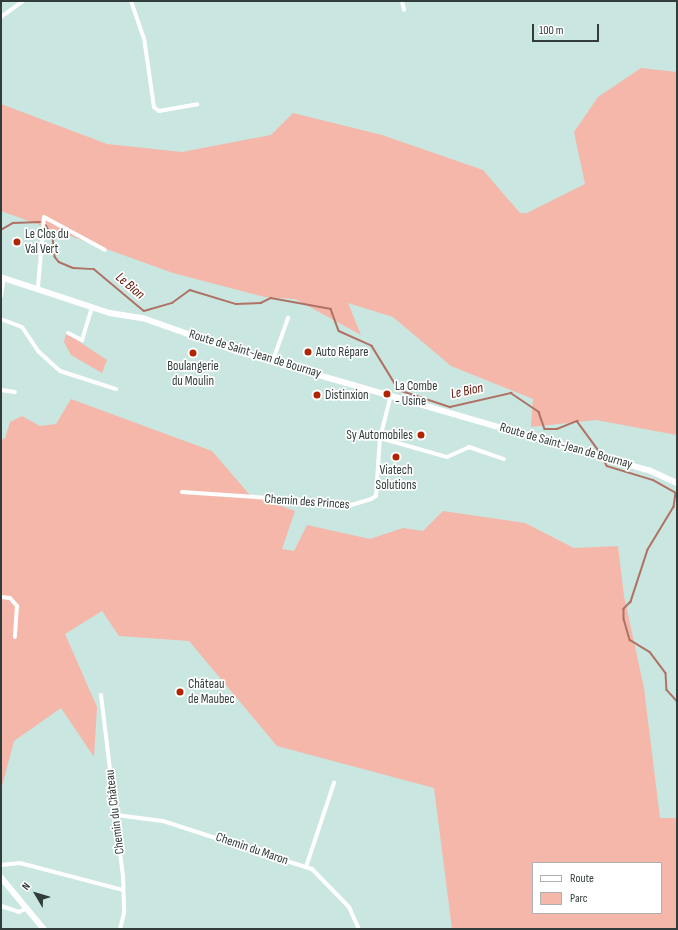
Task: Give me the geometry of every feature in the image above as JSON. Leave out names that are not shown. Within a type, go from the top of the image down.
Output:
[{"type":"main road","name":"Route de Saint-Jean de Bournay","points":[[3,278],[38,287],[92,307],[136,316],[273,360],[649,470],[677,483]]},
{"type":"main road","points":[[1,877],[44,929]]},
{"type":"street","points":[[1,17],[23,1]]},
{"type":"street","points":[[131,1],[144,38],[154,107],[159,111],[198,104]]},
{"type":"street","points":[[402,1],[404,10]]},
{"type":"street","points":[[38,287],[44,218],[105,250]]},
{"type":"street","points":[[1,296],[3,278]]},
{"type":"street","points":[[68,333],[82,340],[92,307]]},
{"type":"street","points":[[273,360],[288,318]]},
{"type":"street","points":[[1,319],[22,327],[39,352],[60,371],[116,389]]},
{"type":"street","points":[[1,390],[15,392]]},
{"type":"street","name":"Chemin des Princes","points":[[182,492],[354,506],[376,496],[380,438],[391,395]]},
{"type":"street","points":[[380,438],[447,457],[469,447],[504,459]]},
{"type":"street","points":[[1,597],[10,598],[17,606],[16,637]]},
{"type":"street","name":"Chemin du Château","points":[[101,695],[116,815],[123,890],[124,913],[120,929]]},
{"type":"street","points":[[306,866],[334,783]]},
{"type":"street","name":"Chemin du Maron","points":[[116,815],[163,821],[306,866],[341,898],[359,929]]},
{"type":"street","points":[[1,865],[20,863],[123,890]]},
{"type":"street","points":[[1,906],[19,912],[27,908]]},
{"type":"green space","points":[[641,68],[677,72],[677,435],[596,420],[531,427],[533,399],[451,366],[393,317],[348,303],[361,335],[295,299],[265,297],[173,273],[1,211],[1,104],[107,144],[182,152],[271,135],[293,113],[382,135],[483,170],[520,213],[527,213],[585,184],[574,132],[598,97]]},
{"type":"green space","points":[[66,333],[107,360],[102,373],[71,355],[64,342]]},
{"type":"green space","points":[[71,399],[212,451],[249,494],[295,511],[282,549],[294,551],[307,525],[370,539],[403,528],[423,531],[443,511],[525,523],[574,548],[618,546],[624,596],[644,688],[660,818],[677,818],[677,929],[452,929],[434,788],[277,746],[189,641],[119,636],[102,611],[65,634],[97,707],[94,757],[61,708],[14,741],[1,790],[1,440],[5,438],[10,422],[22,416],[40,426],[56,424]]},
{"type":"waterway","name":"Le Bion","points":[[1,230],[13,223],[40,222]]},
{"type":"waterway","name":"Le Bion","points":[[46,225],[53,237],[55,257],[59,262],[73,268],[94,269],[144,311],[172,303],[190,290],[236,304],[261,303],[271,298],[331,309],[339,331],[372,346],[399,390],[450,407],[511,393],[539,412],[545,429],[557,429],[577,421],[602,455]]},
{"type":"waterway","name":"Le Bion","points":[[603,458],[607,466],[653,480],[676,493],[674,507],[648,550],[631,602],[624,609],[624,619],[630,640],[650,652],[666,673],[667,690],[677,701]]},
{"type":"place","name":"Le Clos du Val Vert","points":[[17,242]]},
{"type":"place","name":"Auto Répare","points":[[308,352]]},
{"type":"place","name":"Boulangerie du Moulin","points":[[193,353]]},
{"type":"place","name":"La Combe - Usine","points":[[387,394]]},
{"type":"place","name":"Distinxion","points":[[317,395]]},
{"type":"place","name":"Sy Automobiles","points":[[421,435]]},
{"type":"place","name":"Viatech Solutions","points":[[396,457]]},
{"type":"place","name":"Château de Maubec","points":[[180,692]]}]
